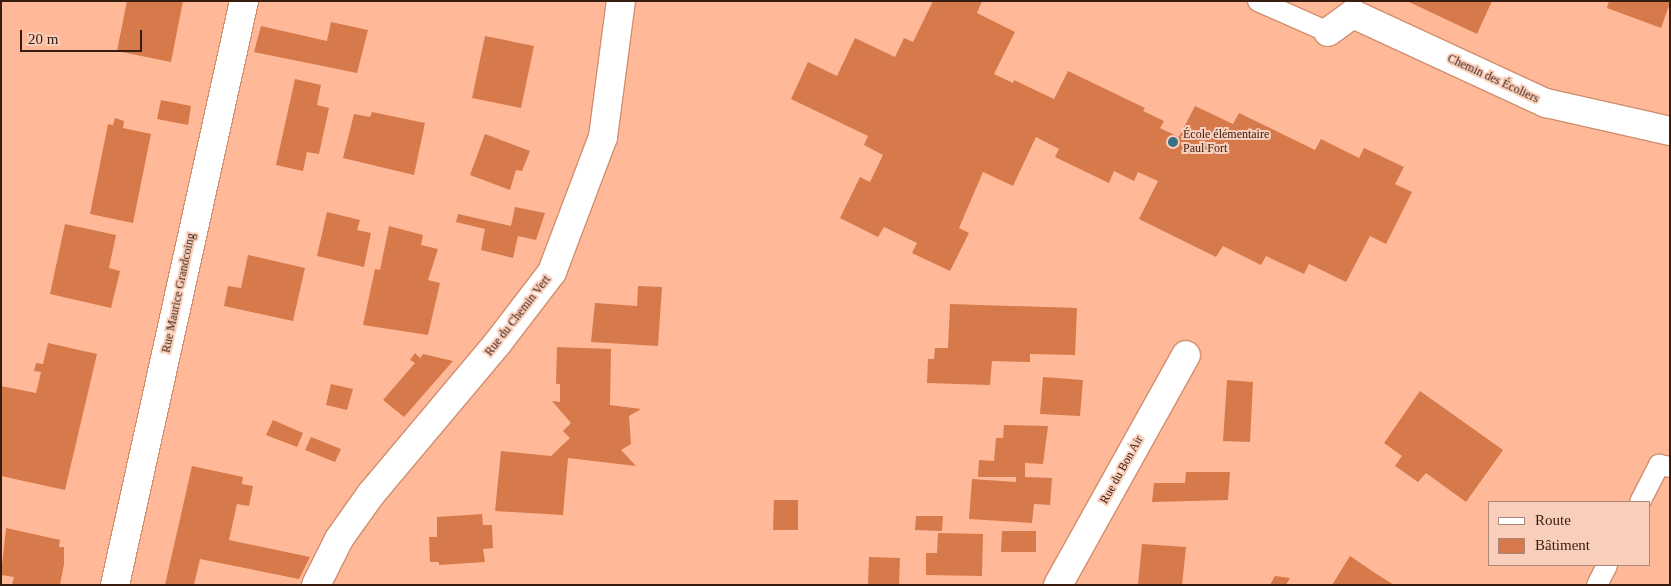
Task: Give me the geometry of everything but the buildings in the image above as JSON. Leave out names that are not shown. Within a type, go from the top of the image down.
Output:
[{"type":"street","name":"Rue Maurice Grandcoing","points":[[115,585],[244,1]]},
{"type":"street","name":"Rue du Chemin Vert","points":[[316,585],[339,539],[371,494],[497,344],[552,272],[603,138],[622,1]]},
{"type":"street","name":"Chemin des Écoliers","points":[[1328,32],[1353,14],[1546,104],[1670,131]]},
{"type":"street","name":"Rue du Bon Air","points":[[1058,585],[1186,355]]},
{"type":"lane","points":[[1258,1],[1328,32]]},
{"type":"lane","points":[[1641,501],[1659,466],[1670,467]]},
{"type":"lane","points":[[1597,585],[1607,566]]},
{"type":"place","name":"École élémentaire Paul Fort","points":[[1173,142]]}]
